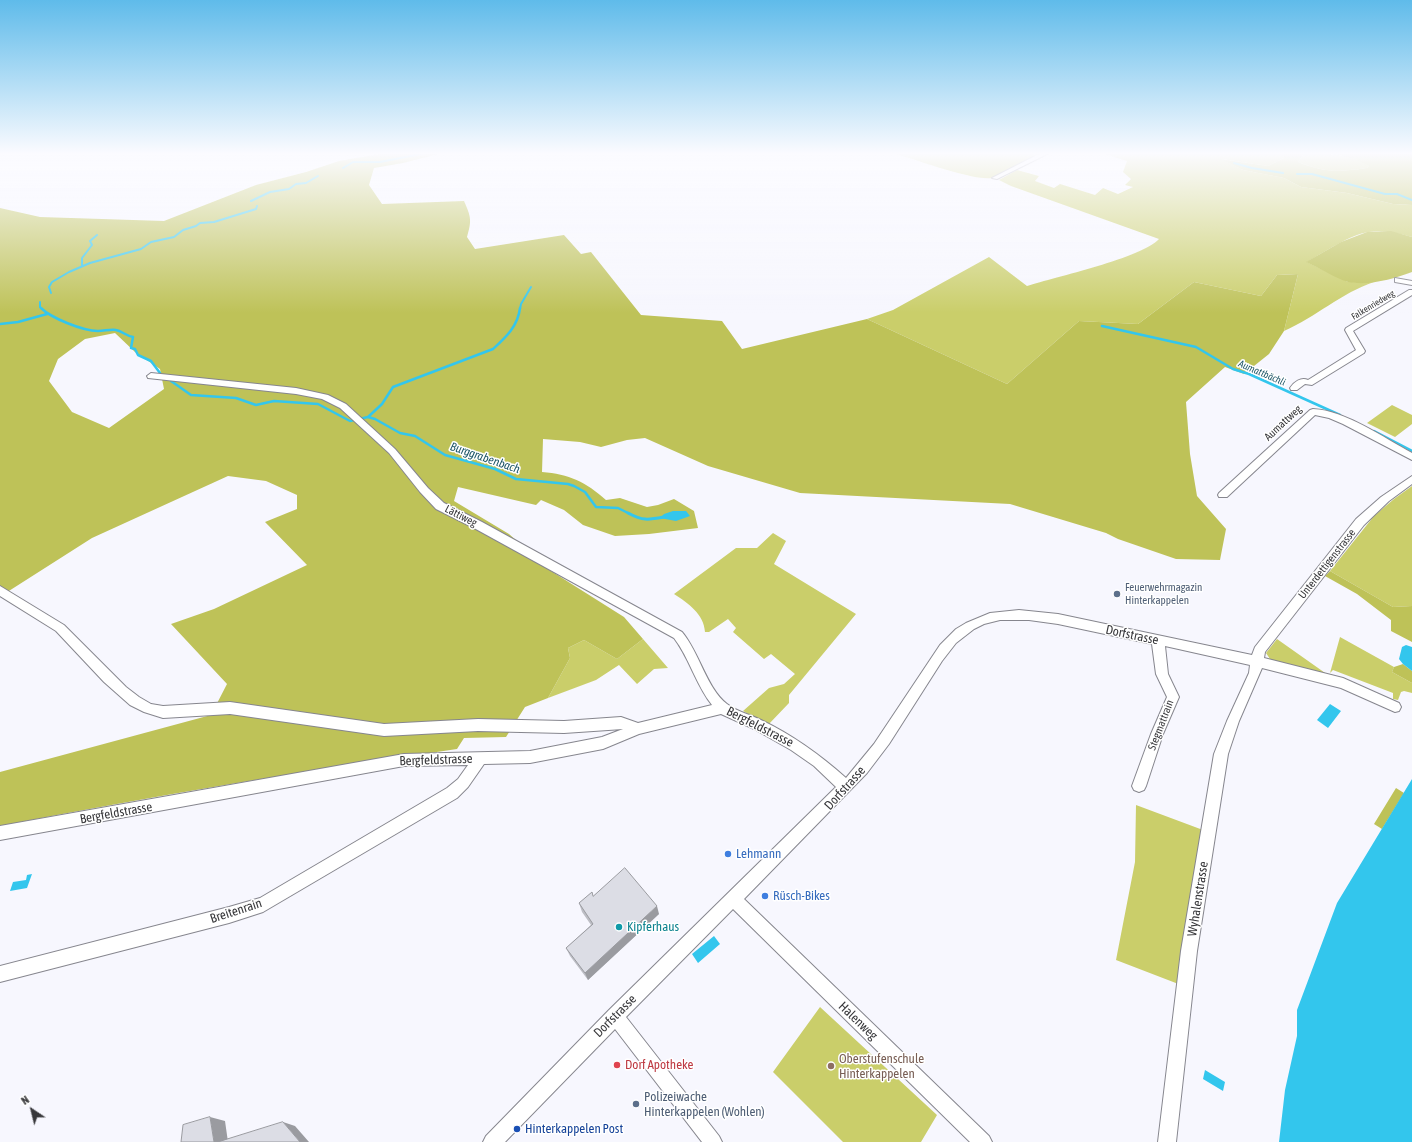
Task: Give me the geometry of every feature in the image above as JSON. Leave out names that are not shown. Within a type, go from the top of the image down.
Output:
[{"type":"street","name":"Falkenriedweg","points":[[1398,280],[1412,283]]},
{"type":"street","name":"Falkenriedweg","points":[[1294,388],[1304,381],[1309,383],[1361,351],[1349,330],[1412,292]]},
{"type":"street","name":"Lättiweg","points":[[151,376],[311,394],[334,401],[357,418],[392,451],[424,490],[440,506],[478,525],[678,635],[686,645],[708,691],[722,708]]},
{"type":"street","name":"Aumattweg","points":[[1223,495],[1313,412],[1316,411],[1367,432],[1412,457]]},
{"type":"street","name":"Unterdettigenstrasse","points":[[1258,662],[1259,650],[1360,522],[1385,499],[1412,479]]},
{"type":"street","points":[[0,590],[59,628],[76,643],[127,696],[144,708],[153,711],[162,712],[230,708],[384,730],[478,725],[564,727],[621,723],[638,729]]},
{"type":"street","name":"Dorfstrasse","points":[[492,1142],[615,1016],[846,787],[872,757],[938,656],[956,636],[972,624],[992,617],[1008,615],[1034,616],[1158,640],[1258,662],[1343,683],[1395,707]]},
{"type":"street","name":"Stegmattrain","points":[[1139,786],[1157,734],[1173,697],[1162,674],[1158,640]]},
{"type":"street","name":"Wyhalenstrasse","points":[[1167,1142],[1189,951],[1221,754],[1233,721],[1255,673],[1258,662]]},
{"type":"street","name":"Bergfeldstrasse","points":[[0,833],[404,760],[530,757],[574,750],[603,743],[638,729],[722,708],[759,725],[796,746],[819,762],[846,787]]},
{"type":"street","name":"Breitenrain","points":[[0,974],[229,915],[263,904],[452,793],[463,783],[481,758]]},
{"type":"street","name":"Halenweg","points":[[733,899],[983,1142]]},
{"type":"street","points":[[615,1016],[713,1142]]},
{"type":"green space","points":[[1068,206],[1412,206],[1412,237],[1396,233],[1375,231],[1362,233],[1337,244],[1307,262],[1348,282],[1374,282],[1351,292],[1284,331],[1298,274],[1277,275],[1261,296],[1194,282],[1138,324],[1079,321],[1007,384],[867,319],[893,310],[989,257],[1027,286],[1117,260],[1150,246],[1159,239]]},
{"type":"green space","points":[[1392,405],[1412,415],[1412,424],[1395,437],[1367,423]]},
{"type":"green space","points":[[1412,486],[1412,606],[1393,607],[1330,571],[1374,516]]},
{"type":"green space","points":[[773,533],[786,541],[774,564],[856,614],[789,695],[789,703],[768,725],[743,711],[769,688],[784,684],[795,674],[771,654],[764,659],[733,632],[736,628],[728,619],[709,632],[705,632],[702,620],[698,614],[690,605],[674,594],[736,548],[757,548]]},
{"type":"green space","points":[[1340,637],[1394,667],[1392,672],[1412,683],[1412,693],[1404,691],[1401,692],[1398,700],[1393,699],[1393,693],[1333,670],[1330,673]]},
{"type":"green space","points":[[643,639],[668,668],[654,669],[637,684],[619,665],[596,680],[548,698],[570,658],[568,648],[584,640],[617,659]]},
{"type":"green space","points":[[1277,639],[1328,675],[1272,662],[1266,653]]},
{"type":"green space","points":[[1136,805],[1203,830],[1181,985],[1116,960],[1135,862]]},
{"type":"green space","points":[[820,1007],[937,1115],[921,1142],[843,1142],[773,1072]]},
{"type":"shaded area","points":[[202,206],[466,206],[470,219],[467,237],[475,249],[564,235],[581,254],[591,252],[641,315],[722,321],[742,349],[867,319],[1007,384],[1079,321],[1138,324],[1194,282],[1261,296],[1277,275],[1298,274],[1284,331],[1269,354],[1244,374],[1225,367],[1186,402],[1190,454],[1197,496],[1226,529],[1220,560],[1176,559],[1118,539],[1106,533],[1010,504],[800,493],[708,466],[645,438],[627,440],[601,447],[580,442],[543,439],[542,472],[561,475],[577,480],[591,488],[606,500],[620,498],[647,507],[658,505],[674,499],[694,511],[698,528],[649,534],[615,536],[583,525],[564,510],[541,500],[536,505],[458,487],[454,501],[509,534],[551,571],[624,617],[643,639],[617,659],[584,640],[568,648],[570,658],[548,698],[525,707],[506,737],[464,738],[457,749],[228,784],[0,826],[0,772],[211,715],[227,684],[171,624],[214,609],[307,565],[265,522],[297,509],[297,495],[266,481],[228,476],[92,538],[1,596],[0,595],[0,208],[40,217],[164,221]],"holes":[[[115,333],[135,352],[160,369],[164,389],[109,428],[72,412],[49,381],[58,359],[85,339]]]},
{"type":"shaded area","points":[[1391,231],[1412,237],[1412,272],[1381,281],[1356,283],[1348,282],[1333,276],[1306,262],[1341,242],[1367,232]]},
{"type":"shaded area","points":[[1330,571],[1393,607],[1412,606],[1412,642],[1391,631],[1391,620],[1357,594],[1325,576]]},
{"type":"shaded area","points":[[1403,664],[1412,671],[1412,683],[1392,672],[1394,667]]},
{"type":"shaded area","points":[[1396,788],[1404,793],[1382,829],[1374,824]]},
{"type":"water","points":[[673,511],[686,511],[690,516],[676,521],[660,518],[664,514]]},
{"type":"water","points":[[1406,645],[1412,647],[1412,671],[1399,659],[1402,647]]},
{"type":"water","points":[[1330,704],[1341,711],[1328,728],[1317,720]]},
{"type":"water","points":[[1412,779],[1412,1142],[1279,1142],[1285,1090],[1297,1036],[1297,1010],[1337,903]]},
{"type":"water","points":[[32,874],[27,888],[10,891],[13,882],[26,880],[27,875]]},
{"type":"water","points":[[714,936],[720,944],[698,963],[692,954]]},
{"type":"water","points":[[1205,1070],[1225,1082],[1223,1091],[1203,1079]]},
{"type":"building","name":"Kipferhaus","points":[[625,868],[657,906],[585,973],[566,948],[593,924],[579,903],[592,892],[593,896]]},
{"type":"building","points":[[210,1117],[214,1142],[181,1142],[183,1125]]},
{"type":"building","points":[[283,1122],[300,1142],[218,1142]]},
{"type":"waterway","points":[[51,293],[49,287],[52,282],[69,272],[90,263],[141,249],[151,242],[174,237],[183,230],[196,226],[200,223],[214,222],[256,209],[257,206]]},
{"type":"waterway","points":[[82,266],[82,258],[92,245],[90,241],[97,235]]},
{"type":"waterway","points":[[520,309],[521,304],[531,287]]},
{"type":"waterway","points":[[40,302],[41,308]]},
{"type":"waterway","name":"Burggrabenbach","points":[[41,308],[59,320],[84,329],[98,331],[116,330],[133,337],[131,348],[135,349],[138,355],[151,361],[160,373]]},
{"type":"waterway","points":[[368,417],[382,404],[393,387],[493,349],[507,336],[514,326],[520,308]]},
{"type":"waterway","name":"Burggrabenbach","points":[[0,324],[18,322],[47,314]]},
{"type":"waterway","name":"Aumattbächli","points":[[1102,326],[1196,347],[1233,369],[1249,374],[1340,415]]},
{"type":"waterway","name":"Burggrabenbach","points":[[171,381],[191,395],[236,398],[256,405],[274,401],[318,404],[350,421],[368,417]]},
{"type":"waterway","name":"Burggrabenbach","points":[[368,417],[375,419],[400,433],[415,436],[445,455],[495,469],[516,479],[568,484],[585,492],[596,507],[618,508],[628,513]]},
{"type":"waterway","name":"Aumattbächli","points":[[1374,431],[1412,451]]},
{"type":"waterway","name":"Burggrabenbach","points":[[628,513],[646,519],[664,517]]},
{"type":"place","name":"Feuerwehrmagazin Hinterkappelen","points":[[1117,594]]},
{"type":"place","name":"Lehmann","points":[[728,854]]},
{"type":"place","name":"Rüsch-Bikes","points":[[765,896]]},
{"type":"place","name":"Kipferhaus","points":[[619,927]]},
{"type":"place","name":"Dorf Apotheke","points":[[617,1065]]},
{"type":"place","name":"Oberstufenschule Hinterkappelen","points":[[831,1066]]},
{"type":"place","name":"Polizeiwache Hinterkappelen (Wohlen)","points":[[636,1104]]},
{"type":"place","name":"Hinterkappelen Post","points":[[517,1129]]}]
